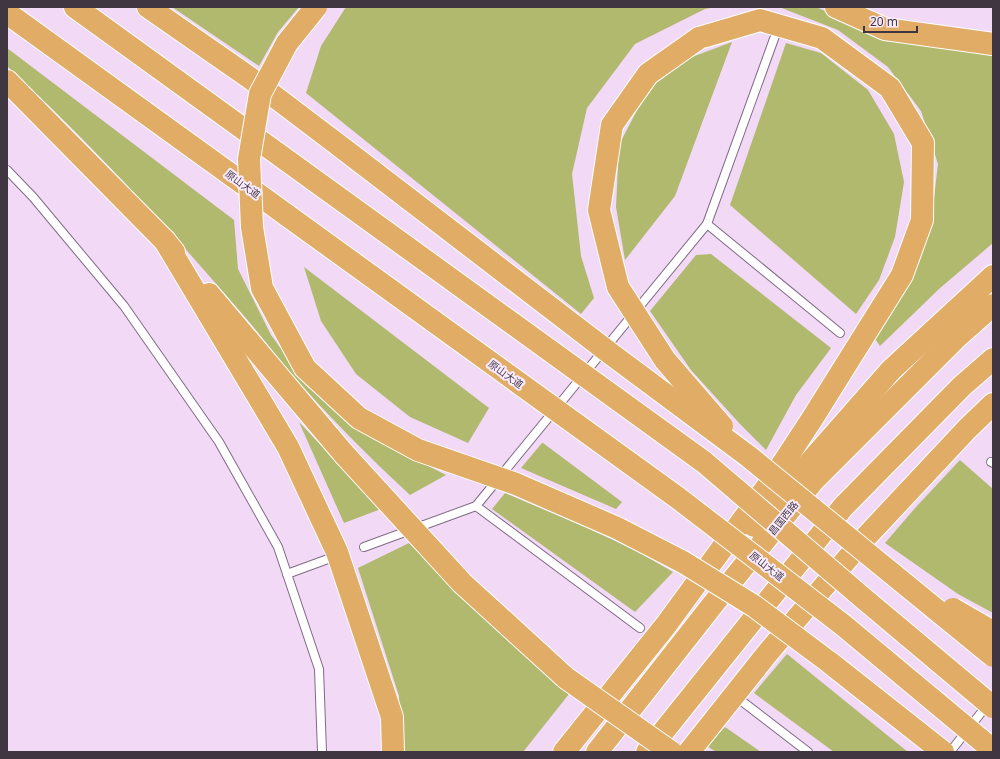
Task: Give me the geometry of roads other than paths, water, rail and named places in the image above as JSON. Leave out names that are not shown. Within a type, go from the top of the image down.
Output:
[{"type":"highway","points":[[75,7],[704,462],[993,707]]},
{"type":"highway","points":[[148,7],[250,78],[611,354],[748,456],[993,656]]},
{"type":"highway","points":[[316,7],[287,43],[260,94],[249,159],[252,227],[262,288],[305,368],[359,418],[418,450],[516,484],[617,528],[683,562],[754,606],[829,662],[943,752]]},
{"type":"highway","points":[[836,7],[885,29],[993,44]]},
{"type":"highway","name":"原山大道","points":[[7,13],[678,498],[842,625],[993,750]]},
{"type":"highway","points":[[564,752],[666,625],[772,480],[902,275],[922,220],[923,143],[890,88],[822,38],[760,20],[700,38],[648,74],[612,125],[599,210],[618,287],[665,360],[748,456]]},
{"type":"highway","points":[[7,81],[164,241],[344,454],[462,583],[566,678],[671,752]]},
{"type":"highway","points":[[164,241],[288,447],[337,552],[392,717],[393,752]]},
{"type":"highway","points":[[666,625],[891,370],[993,276]]},
{"type":"highway","name":"昌国西路","points":[[597,752],[714,603],[813,481],[957,337],[993,306]]},
{"type":"highway","points":[[647,752],[843,508],[962,386],[993,359]]},
{"type":"highway","points":[[689,752],[766,655],[864,539],[993,404]]},
{"type":"highway","points":[[967,430],[993,411]]},
{"type":"highway","points":[[858,545],[959,613],[993,632]]},
{"type":"lane","points":[[364,547],[476,506],[707,224],[775,36]]},
{"type":"lane","points":[[7,170],[34,197],[124,306],[219,442],[278,547],[319,669],[322,752]]},
{"type":"lane","points":[[707,224],[840,333]]},
{"type":"lane","points":[[476,506],[640,628]]},
{"type":"lane","points":[[287,574],[328,559]]},
{"type":"lane","points":[[950,752],[993,697]]},
{"type":"lane","points":[[743,702],[808,752]]}]
